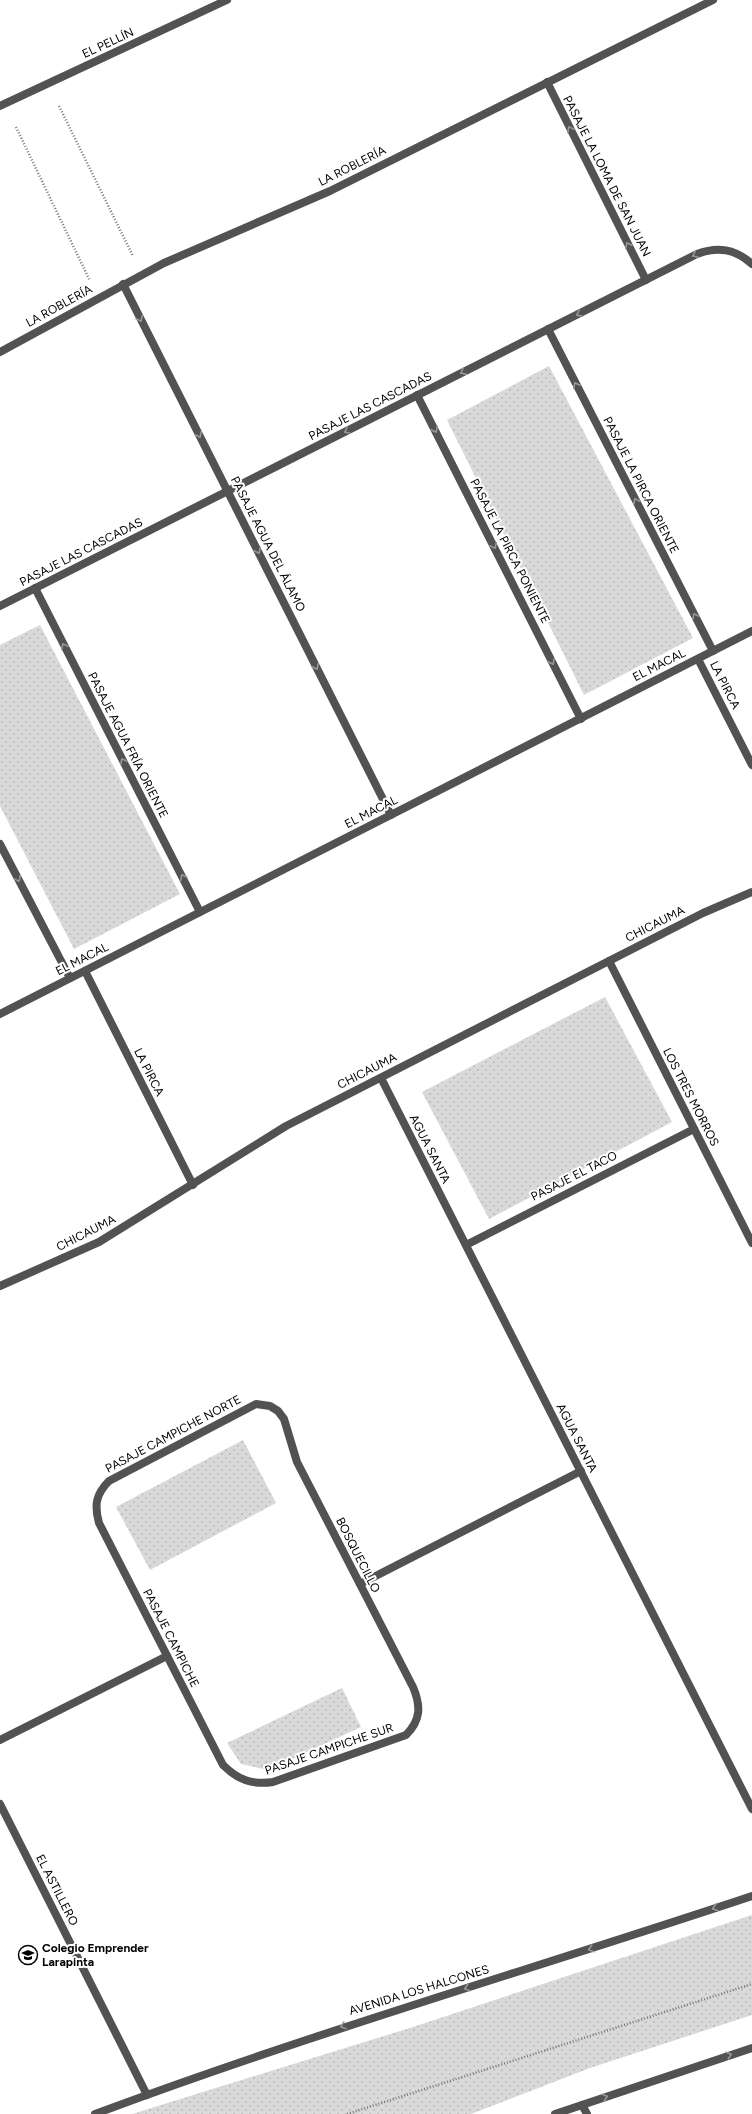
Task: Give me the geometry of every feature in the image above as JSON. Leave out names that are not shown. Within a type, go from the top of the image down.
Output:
[{"type":"street","name":"EL PELLÍN","points":[[0,106],[227,0]]},
{"type":"street","name":"LA ROBLERÍA","points":[[0,352],[123,284],[206,244],[261,222],[330,191],[714,0]]},
{"type":"street","name":"PASAJE LA LOMA DE SAN JUAN","points":[[547,82],[646,280]]},
{"type":"street","name":"PASAJE LAS CASCADAS","points":[[0,606],[548,329],[708,250],[720,249],[733,252],[752,264]]},
{"type":"street","name":"PASAJE AGUA DEL ÁLAMO","points":[[123,284],[391,815]]},
{"type":"street","name":"PASAJE LA PIRCA ORIENTE","points":[[548,329],[713,651]]},
{"type":"street","name":"PASAJE LA PIRCA PONIENTE","points":[[417,395],[581,718]]},
{"type":"street","name":"PASAJE AGUA FRÍA ORIENTE","points":[[35,588],[200,912]]},
{"type":"street","name":"EL MACAL","points":[[0,1014],[752,631]]},
{"type":"street","name":"LA PIRCA","points":[[698,659],[752,765]]},
{"type":"street","points":[[0,844],[70,978]]},
{"type":"street","name":"CHICAUMA","points":[[0,1286],[99,1242],[286,1126],[704,913],[752,892]]},
{"type":"street","name":"LOS TRES MORROS","points":[[609,961],[752,1243]]},
{"type":"street","name":"LA PIRCA","points":[[85,970],[193,1185]]},
{"type":"street","name":"AGUA SANTA","points":[[381,1078],[752,1809]]},
{"type":"street","name":"PASAJE EL TACO","points":[[466,1245],[694,1129]]},
{"type":"street","name":"PASAJE CAMPICHE NORTE","points":[[96,1499],[101,1489],[109,1481],[249,1406],[263,1404],[270,1406]]},
{"type":"street","name":"BOSQUECILLO","points":[[270,1406],[278,1411],[284,1419],[297,1462],[413,1687],[419,1708],[418,1719]]},
{"type":"street","points":[[360,1584],[581,1471]]},
{"type":"street","name":"PASAJE CAMPICHE","points":[[96,1499],[96,1511],[99,1523],[223,1765],[240,1779]]},
{"type":"street","points":[[0,1740],[167,1656]]},
{"type":"street","name":"PASAJE CAMPICHE SUR","points":[[240,1779],[262,1784],[273,1782],[397,1739],[406,1735],[413,1728],[418,1719]]},
{"type":"street","name":"EL ASTILLERO","points":[[0,1804],[147,2095]]},
{"type":"street","name":"AVENIDA LOS HALCONES","points":[[95,2114],[338,2028],[752,1896]]},
{"type":"street","points":[[555,2114],[752,2048]]},
{"type":"street","points":[[582,2105],[587,2114]]},
{"type":"path","points":[[59,106],[142,275]]},
{"type":"path","points":[[16,127],[98,298]]},
{"type":"path","points":[[347,2114],[752,1984]]},
{"type":"shaded area","points":[[549,366],[693,638],[584,695],[447,420]]},
{"type":"shaded area","points":[[40,625],[180,894],[74,949],[0,806],[0,645]]},
{"type":"shaded area","points":[[605,997],[672,1122],[489,1219],[422,1092]]},
{"type":"shaded area","points":[[243,1440],[276,1503],[150,1570],[116,1507]]},
{"type":"shaded area","points":[[342,1688],[361,1727],[268,1770],[241,1764],[227,1743]]},
{"type":"shaded area","points":[[752,1915],[752,2015],[590,2068],[471,2114],[132,2114],[413,2027]]},
{"type":"place","name":"Colegio Emprender Larapinta","points":[[28,1955]]}]
